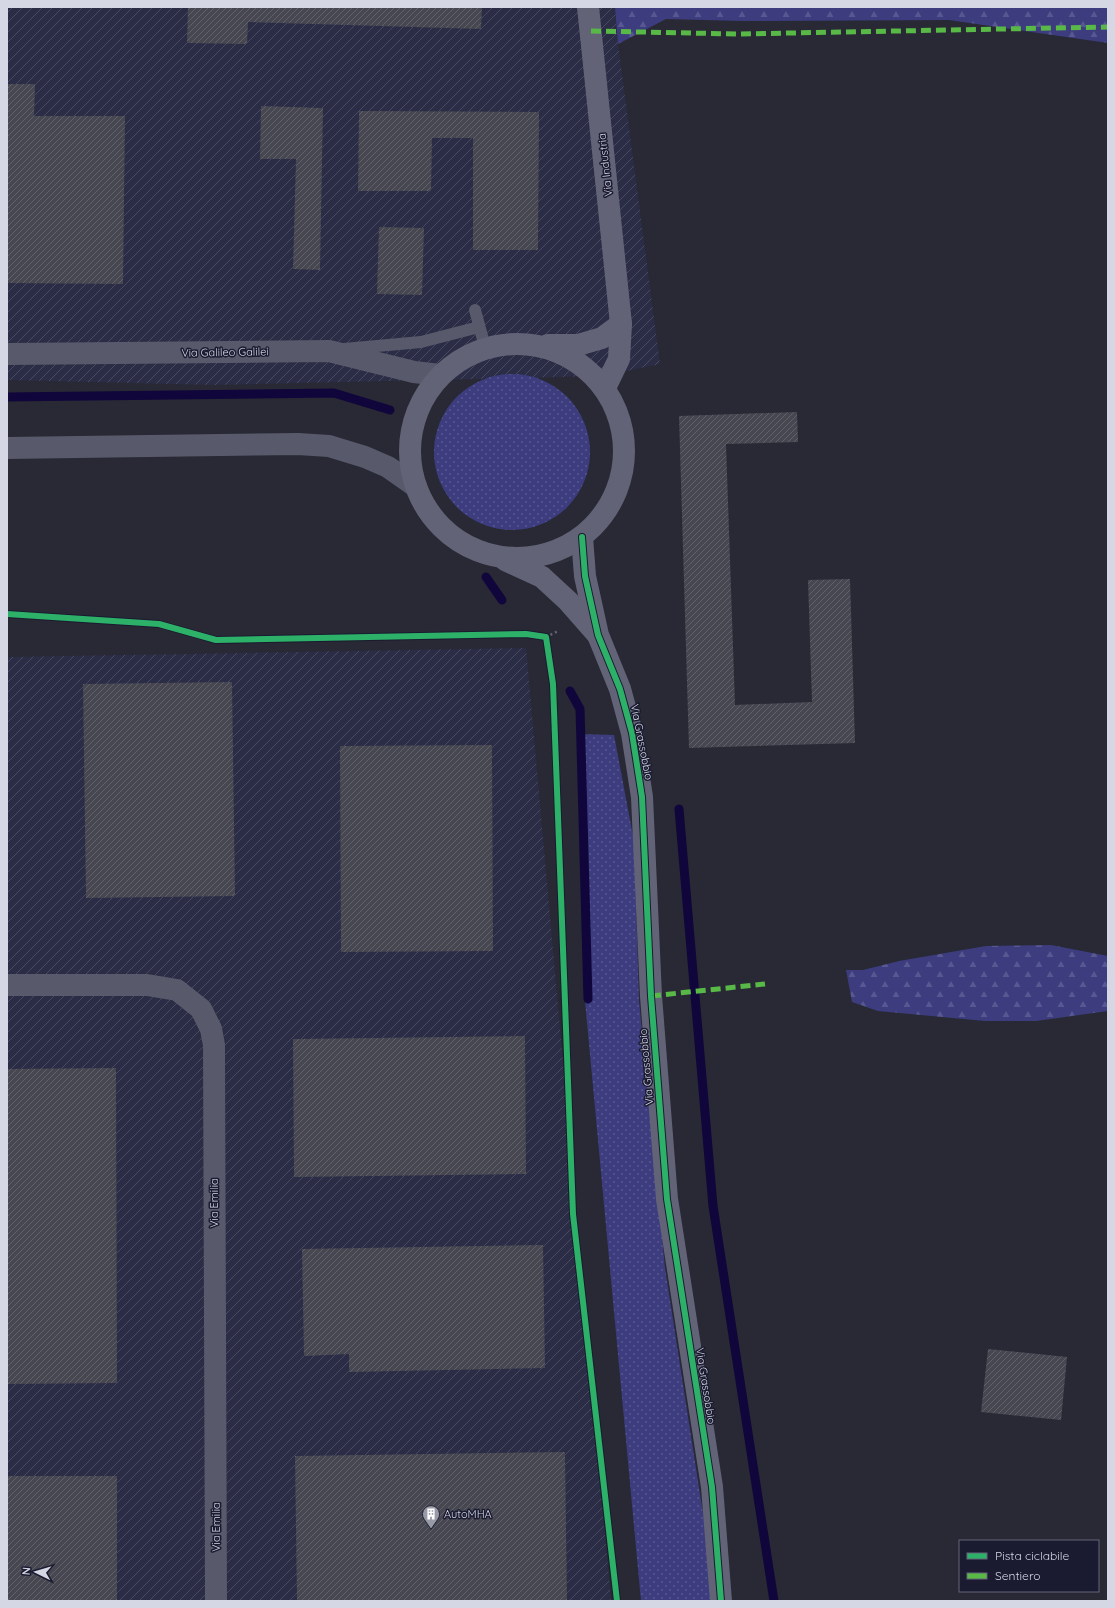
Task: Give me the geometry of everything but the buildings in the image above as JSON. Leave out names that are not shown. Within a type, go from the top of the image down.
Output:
[{"type":"street","name":"Via Industria","points":[[588,7],[621,324],[619,359],[605,388]]},
{"type":"street","points":[[598,635],[568,601],[542,577],[500,557],[472,549],[447,533],[428,512],[415,486],[409,456],[412,427],[423,399],[440,375],[461,358],[482,337],[512,343],[538,345],[578,345],[602,338],[621,324]]},
{"type":"street","points":[[500,557],[529,558],[557,551],[582,537],[606,510],[616,491],[624,462],[621,424],[605,388],[576,360],[538,345]]},
{"type":"street","name":"Via Galileo Galilei","points":[[7,354],[329,351],[414,372],[440,375]]},
{"type":"street","points":[[7,448],[298,444],[329,446],[365,457],[388,467],[415,486]]},
{"type":"street","name":"Via Grassobbio","points":[[582,537],[585,576],[598,635],[622,696],[632,732],[642,797],[651,996],[667,1199],[712,1487],[721,1601]]},
{"type":"street","name":"Via Emilia","points":[[7,985],[147,985],[177,990],[201,1009],[211,1029],[214,1053],[216,1601]]},
{"type":"lane","points":[[329,351],[407,342],[482,337],[474,310]]},
{"type":"path","points":[[539,636],[546,637],[547,645]]},
{"type":"shaded area","points":[[7,7],[615,7],[618,44],[660,364],[603,376],[214,385],[7,380]]},
{"type":"shaded area","points":[[526,648],[611,1601],[7,1601],[7,657]]},
{"type":"green space","points":[[615,7],[1108,7],[1108,43],[949,20],[743,21],[666,19],[618,44]]},
{"type":"green space","points":[[504,374],[520,374],[535,377],[549,383],[562,391],[573,402],[587,429],[590,452],[589,467],[581,489],[573,502],[562,513],[535,527],[520,530],[504,530],[489,527],[475,521],[462,513],[451,502],[437,475],[434,460],[434,444],[437,429],[443,415],[451,402],[462,391],[489,377]]},
{"type":"green space","points":[[579,734],[614,735],[634,841],[639,1001],[665,1268],[713,1578],[713,1601],[641,1601],[584,990]]},
{"type":"green space","points":[[1051,945],[1108,956],[1108,1011],[1036,1021],[985,1021],[878,1011],[852,1002],[846,970],[863,970],[899,961],[986,946]]},
{"type":"waterway","points":[[7,397],[334,393],[390,410]]},
{"type":"waterway","points":[[486,577],[502,600]]},
{"type":"waterway","points":[[570,691],[580,709],[588,999]]},
{"type":"waterway","points":[[679,809],[713,1206],[774,1601]]},
{"type":"marked path","points":[[591,31],[738,34],[1108,27]]},
{"type":"marked path","points":[[651,996],[765,984]]},
{"type":"cycle path","points":[[582,537],[585,576],[598,635],[620,689],[632,733],[642,797],[651,996],[667,1199],[712,1487],[721,1601]]},
{"type":"cycle path","points":[[7,614],[159,624],[216,640],[526,634],[546,637],[553,684],[573,1214],[617,1601]]},
{"type":"place","name":"AutoMHA","points":[[431,1529]]}]
